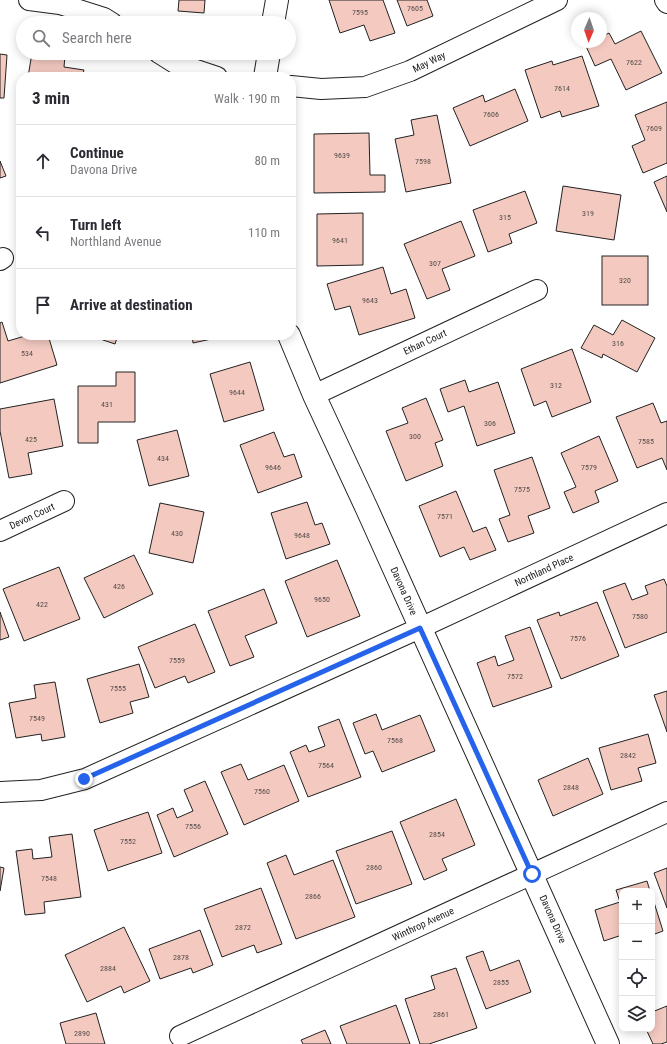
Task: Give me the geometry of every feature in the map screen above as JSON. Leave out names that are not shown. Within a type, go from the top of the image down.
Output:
[{"type":"street","points":[[29,0],[60,4],[98,16]]},
{"type":"street","points":[[274,16],[277,0]]},
{"type":"street","name":"May Way","points":[[296,86],[321,89],[365,87],[410,71],[557,0]]},
{"type":"street","points":[[170,60],[202,72]]},
{"type":"street","points":[[266,72],[268,60]]},
{"type":"street","name":"Ethan Court","points":[[314,395],[537,290]]},
{"type":"street","name":"Davona Drive","points":[[291,340],[314,395],[367,509],[608,1044]]},
{"type":"street","name":"Devon Court","points":[[0,531],[64,501]]},
{"type":"street","name":"Northland Place","points":[[0,792],[41,790],[84,779],[420,628],[667,513]]},
{"type":"street","name":"Winthrop Avenue","points":[[180,1036],[667,812]]},
{"type":"building","points":[[179,0],[205,0],[204,13],[178,11]]},
{"type":"building","points":[[329,0],[383,0],[395,33],[370,41],[364,25],[340,33]]},
{"type":"building","points":[[397,0],[427,0],[433,16],[407,26]]},
{"type":"building","points":[[641,31],[662,73],[626,90],[611,59],[595,66],[587,48],[607,48],[607,34],[609,33],[615,44]]},
{"type":"building","points":[[0,54],[7,55],[4,98],[0,98]]},
{"type":"building","points":[[582,56],[599,106],[562,117],[560,111],[541,118],[525,70],[552,61],[553,65]]},
{"type":"building","points":[[31,60],[65,60],[64,67],[84,70],[83,72],[29,72]]},
{"type":"building","points":[[515,89],[528,121],[470,146],[453,108],[483,95],[485,102]]},
{"type":"building","points":[[667,102],[667,163],[643,173],[632,146],[645,140],[635,115]]},
{"type":"building","points":[[437,115],[451,183],[406,192],[395,139],[414,135],[411,120]]},
{"type":"building","points":[[369,133],[370,175],[385,175],[385,192],[314,193],[314,134]]},
{"type":"building","points":[[0,161],[6,176],[0,178]]},
{"type":"building","points":[[667,176],[667,212],[654,182]]},
{"type":"building","points":[[563,186],[621,195],[614,240],[556,231]]},
{"type":"building","points":[[525,191],[537,223],[509,234],[512,243],[488,252],[473,210]]},
{"type":"building","points":[[363,213],[363,265],[317,266],[317,214]]},
{"type":"building","points":[[461,221],[475,256],[442,269],[450,290],[427,299],[404,244]]},
{"type":"building","points":[[602,256],[648,256],[648,305],[602,305]]},
{"type":"building","points":[[383,267],[391,294],[406,289],[415,318],[359,335],[350,306],[335,310],[327,284]]},
{"type":"building","points":[[622,320],[655,338],[637,372],[603,354],[602,358],[581,348],[594,325],[613,335]]},
{"type":"building","points":[[2,322],[8,341],[16,339],[16,340],[50,340],[57,365],[0,383],[0,323]]},
{"type":"building","points":[[103,340],[116,340],[115,344]]},
{"type":"building","points":[[193,340],[207,340],[193,343]]},
{"type":"building","points":[[572,349],[591,402],[552,417],[546,401],[534,406],[521,369]]},
{"type":"building","points":[[250,362],[264,410],[224,422],[210,374]]},
{"type":"building","points":[[116,372],[135,372],[135,422],[98,422],[98,443],[78,443],[78,386],[116,386]]},
{"type":"building","points":[[465,380],[469,392],[498,382],[515,433],[477,446],[464,406],[448,412],[440,389]]},
{"type":"building","points":[[426,398],[443,440],[435,443],[443,466],[406,481],[386,431],[408,423],[402,408]]},
{"type":"building","points":[[54,399],[63,446],[28,453],[32,474],[9,478],[0,431],[0,409]]},
{"type":"building","points":[[653,403],[661,423],[667,421],[667,470],[662,458],[637,468],[616,417]]},
{"type":"building","points":[[177,430],[189,476],[149,486],[137,440]]},
{"type":"building","points":[[274,432],[284,457],[294,454],[302,477],[258,493],[240,445]]},
{"type":"building","points":[[599,436],[618,481],[595,491],[599,502],[573,513],[564,492],[576,487],[561,453]]},
{"type":"building","points":[[532,457],[550,508],[528,516],[534,533],[508,542],[499,519],[510,515],[494,470]]},
{"type":"building","points":[[456,491],[473,532],[486,527],[496,550],[470,560],[464,547],[440,557],[419,506]]},
{"type":"building","points":[[307,502],[315,525],[322,523],[330,544],[286,559],[271,513]]},
{"type":"building","points":[[160,503],[204,512],[193,563],[149,553]]},
{"type":"building","points":[[134,555],[153,594],[104,618],[84,578]]},
{"type":"building","points":[[337,560],[360,616],[307,637],[285,581]]},
{"type":"building","points":[[59,567],[80,619],[24,641],[3,589]]},
{"type":"building","points":[[664,579],[667,586],[667,632],[625,648],[603,591],[625,583],[632,600],[648,594],[645,586]]},
{"type":"building","points":[[264,589],[277,623],[245,636],[254,657],[230,666],[208,611]]},
{"type":"building","points":[[597,602],[619,656],[561,679],[537,620],[559,612],[560,616]]},
{"type":"building","points":[[0,612],[9,637],[0,640]]},
{"type":"building","points":[[195,624],[215,672],[188,683],[185,676],[155,688],[138,647]]},
{"type":"building","points":[[530,627],[552,687],[493,707],[477,663],[495,656],[498,666],[514,660],[505,636]]},
{"type":"building","points":[[139,664],[149,697],[130,702],[133,713],[100,723],[87,679]]},
{"type":"building","points":[[55,682],[65,737],[42,741],[41,734],[16,738],[9,703],[36,698],[34,685]]},
{"type":"building","points":[[667,691],[667,732],[654,695]]},
{"type":"building","points":[[376,714],[382,730],[420,715],[435,751],[382,772],[373,751],[365,754],[353,723]]},
{"type":"building","points":[[339,719],[361,777],[308,797],[290,752],[306,745],[309,752],[325,746],[318,727]]},
{"type":"building","points":[[648,734],[656,763],[638,768],[642,781],[611,790],[599,748]]},
{"type":"building","points":[[588,758],[603,794],[553,816],[538,780]]},
{"type":"building","points":[[241,764],[248,780],[284,765],[299,801],[244,825],[221,772]]},
{"type":"building","points":[[205,781],[228,834],[174,857],[157,815],[173,808],[177,818],[193,811],[184,790]]},
{"type":"building","points":[[456,799],[475,845],[442,859],[447,870],[424,880],[400,822]]},
{"type":"building","points":[[148,812],[162,853],[108,871],[94,830]]},
{"type":"building","points":[[392,831],[412,884],[356,904],[336,851]]},
{"type":"building","points":[[72,834],[81,897],[44,902],[45,913],[25,915],[16,851],[32,849],[33,859],[52,857],[49,837]]},
{"type":"building","points":[[286,855],[294,875],[333,860],[355,917],[296,939],[267,863]]},
{"type":"building","points":[[0,867],[4,868],[0,891]]},
{"type":"building","points":[[667,868],[667,908],[654,873]]},
{"type":"building","points":[[647,881],[649,888],[623,888]]},
{"type":"building","points":[[261,888],[282,944],[257,953],[254,945],[222,957],[204,909]]},
{"type":"building","points":[[619,889],[619,899],[616,890]]},
{"type":"building","points":[[619,902],[619,936],[604,941],[595,910]]},
{"type":"building","points":[[655,906],[663,931],[655,934]]},
{"type":"building","points":[[124,927],[150,981],[124,993],[121,986],[87,1002],[65,955]]},
{"type":"building","points":[[200,930],[213,965],[193,973],[191,968],[160,979],[149,949]]},
{"type":"building","points":[[483,951],[490,971],[519,960],[531,992],[486,1009],[466,957]]},
{"type":"building","points":[[456,968],[477,1028],[429,1044],[420,1044],[405,999],[435,989],[431,976]]},
{"type":"building","points":[[396,1005],[410,1044],[347,1044],[340,1026]]},
{"type":"building","points":[[667,1006],[667,1042],[661,1044],[653,1044],[647,1032],[655,1032],[655,1011]]},
{"type":"building","points":[[96,1013],[105,1044],[66,1044],[60,1023]]},
{"type":"building","points":[[325,1030],[331,1044],[303,1044],[301,1040]]},
{"type":"route","points":[[84,779],[420,628],[532,874]]}]
